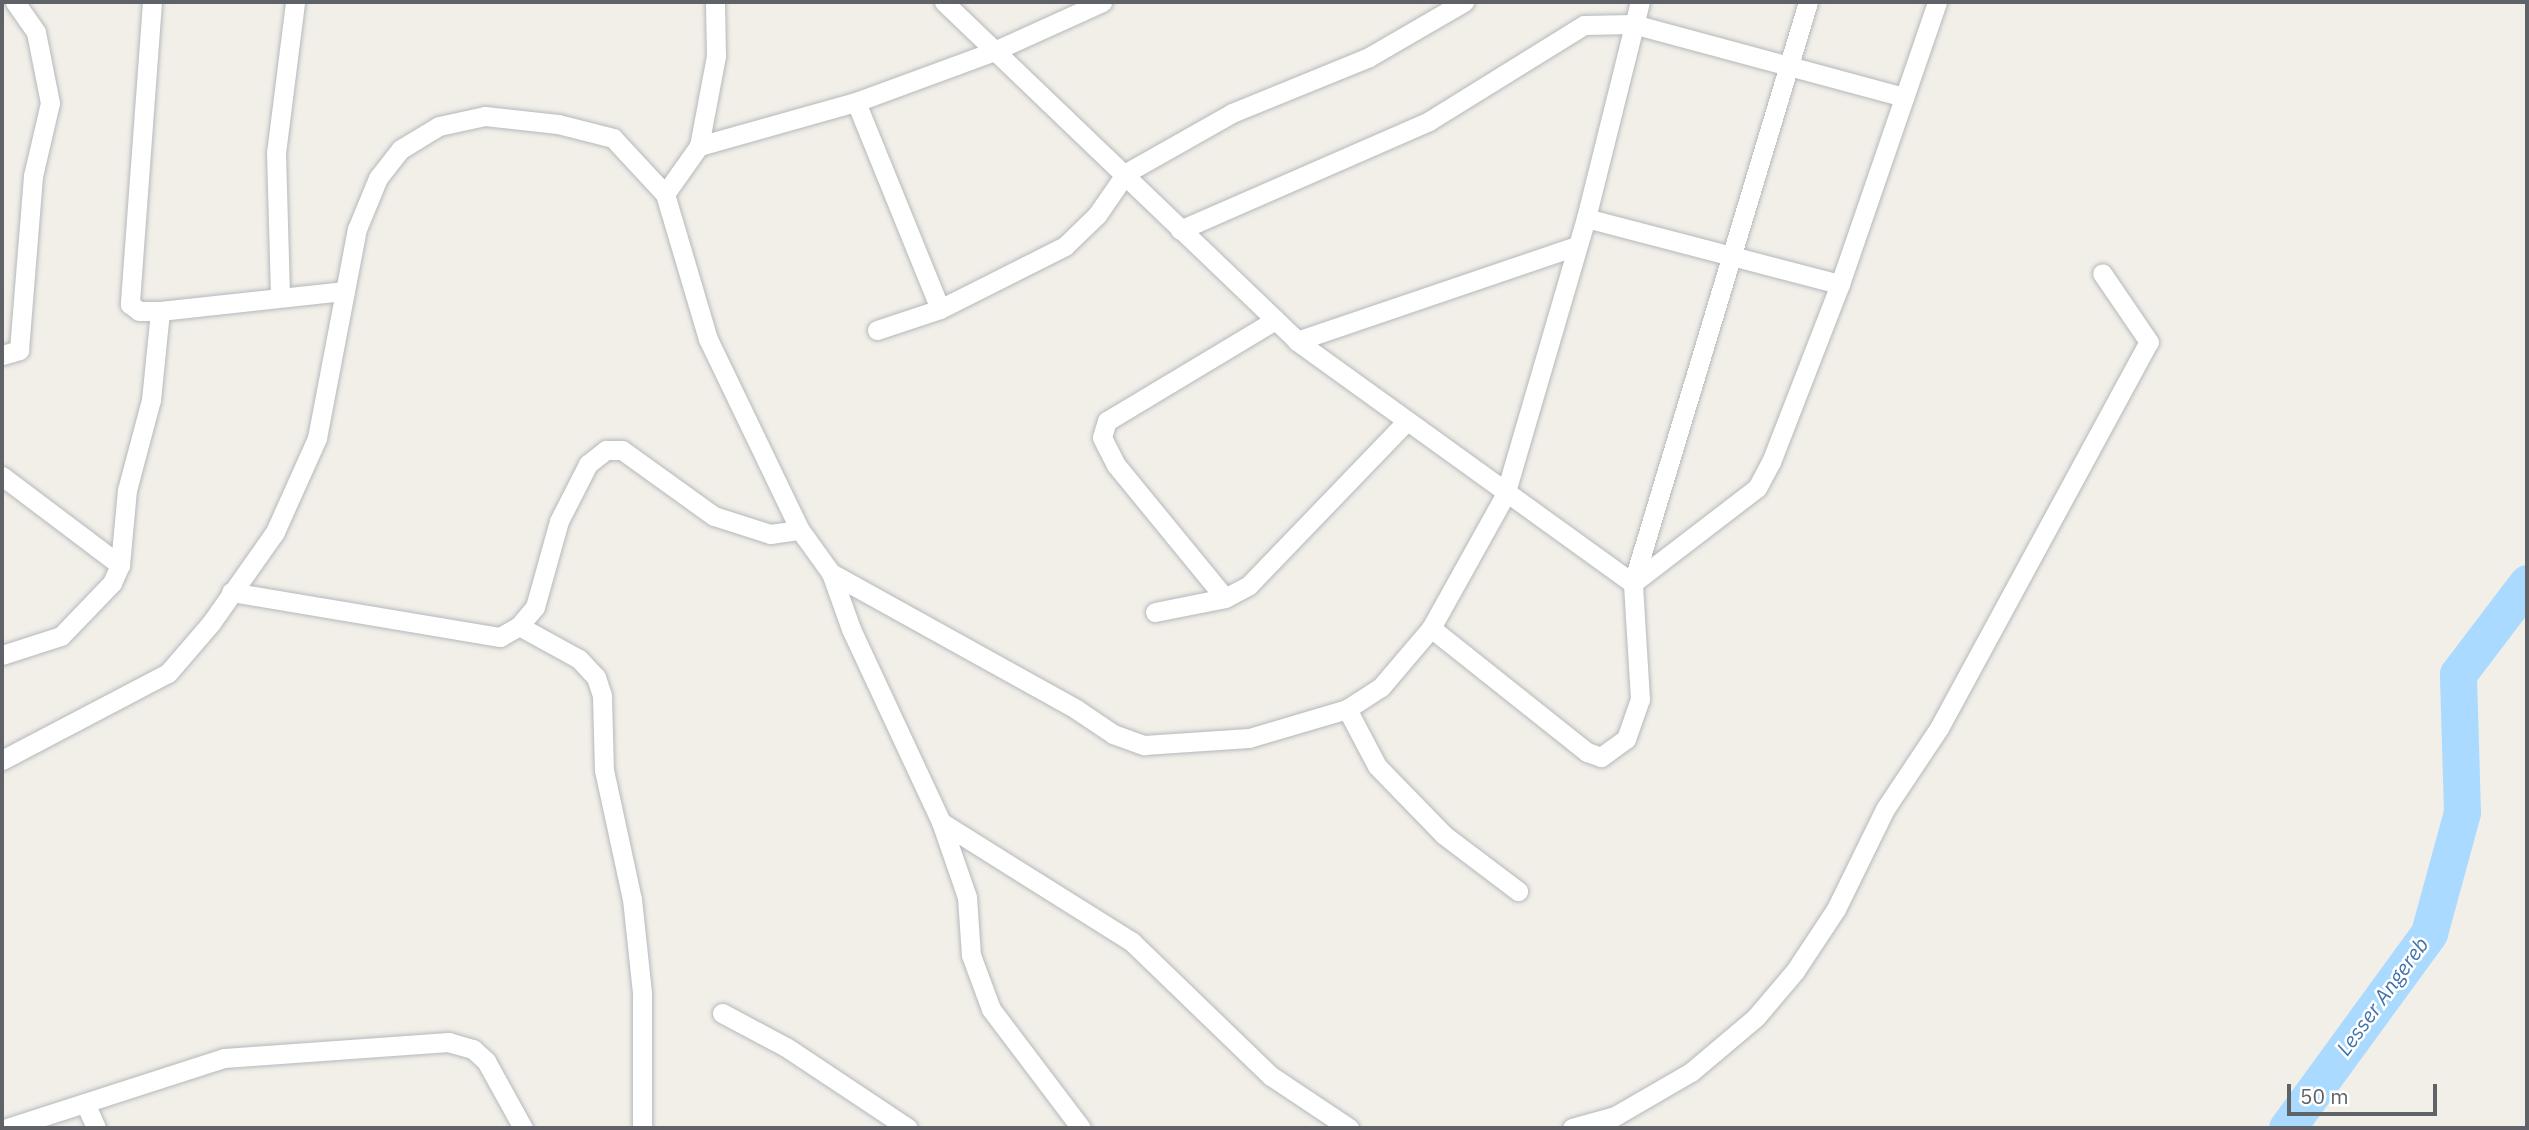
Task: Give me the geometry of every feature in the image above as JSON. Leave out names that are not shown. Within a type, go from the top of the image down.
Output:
[{"type":"street","points":[[2,355],[19,350],[33,176],[50,103],[36,32],[15,2]]},
{"type":"street","points":[[152,2],[130,304],[139,311],[160,311],[280,295],[345,290]]},
{"type":"street","points":[[280,295],[276,153],[295,2]]},
{"type":"street","points":[[665,194],[699,146],[716,56],[715,2]]},
{"type":"street","points":[[944,2],[992,52],[1126,173],[1181,230],[1297,341],[1505,495],[1633,583]]},
{"type":"street","points":[[699,146],[856,102],[992,52],[1102,2]]},
{"type":"street","points":[[877,330],[940,309],[1065,246],[1097,215],[1126,173],[1232,113],[1369,57],[1464,2]]},
{"type":"street","points":[[831,573],[1076,709],[1113,734],[1143,745],[1249,738],[1348,709],[1381,687],[1431,628],[1505,495],[1586,218],[1640,2]]},
{"type":"street","points":[[1431,628],[1569,741],[1601,757],[1626,739],[1640,699],[1633,583],[1808,2]]},
{"type":"street","points":[[1633,583],[1757,488],[1840,284],[1937,2]]},
{"type":"street","points":[[1181,230],[1429,121],[1584,25],[1633,24],[1904,97]]},
{"type":"street","points":[[856,102],[940,309]]},
{"type":"street","points":[[2,760],[168,673],[275,532],[317,438],[357,229],[378,178],[401,149],[439,126],[485,116],[558,124],[613,138],[665,194],[708,338],[800,530],[831,573],[851,629],[941,822],[967,897],[971,955],[991,1009],[1081,1128]]},
{"type":"street","points":[[1586,218],[1840,284]]},
{"type":"street","points":[[1297,341],[1576,246]]},
{"type":"street","points":[[1572,1128],[1615,1116],[1701,1064],[1756,1017],[1795,971],[1836,909],[1885,809],[1939,728],[2149,342],[2102,273]]},
{"type":"street","points":[[2,655],[61,636],[112,583],[120,565],[127,490],[151,400],[160,311]]},
{"type":"street","points":[[1225,598],[1116,465],[1102,437],[1107,422],[1275,320]]},
{"type":"street","points":[[1155,612],[1225,598],[1249,585],[1407,421]]},
{"type":"street","points":[[231,592],[448,631],[500,637],[519,626],[535,607],[559,521],[587,464],[607,450],[622,450],[714,516],[770,534],[800,530]]},
{"type":"street","points":[[2,476],[120,565]]},
{"type":"street","points":[[519,626],[579,659],[596,677],[602,696],[604,770],[632,900],[642,993],[642,1128]]},
{"type":"street","points":[[1348,709],[1377,766],[1444,835],[1518,891]]},
{"type":"street","points":[[941,822],[1132,942],[1262,1068],[1349,1128]]},
{"type":"street","points":[[722,1013],[786,1047],[908,1128]]},
{"type":"street","points":[[7,1128],[224,1058],[448,1042],[473,1049],[486,1061],[523,1128]]},
{"type":"street","points":[[85,1102],[96,1128]]},
{"type":"waterway","name":"Lesser Angereb","points":[[2287,1128],[2429,933],[2462,812],[2458,674],[2527,583]]}]
